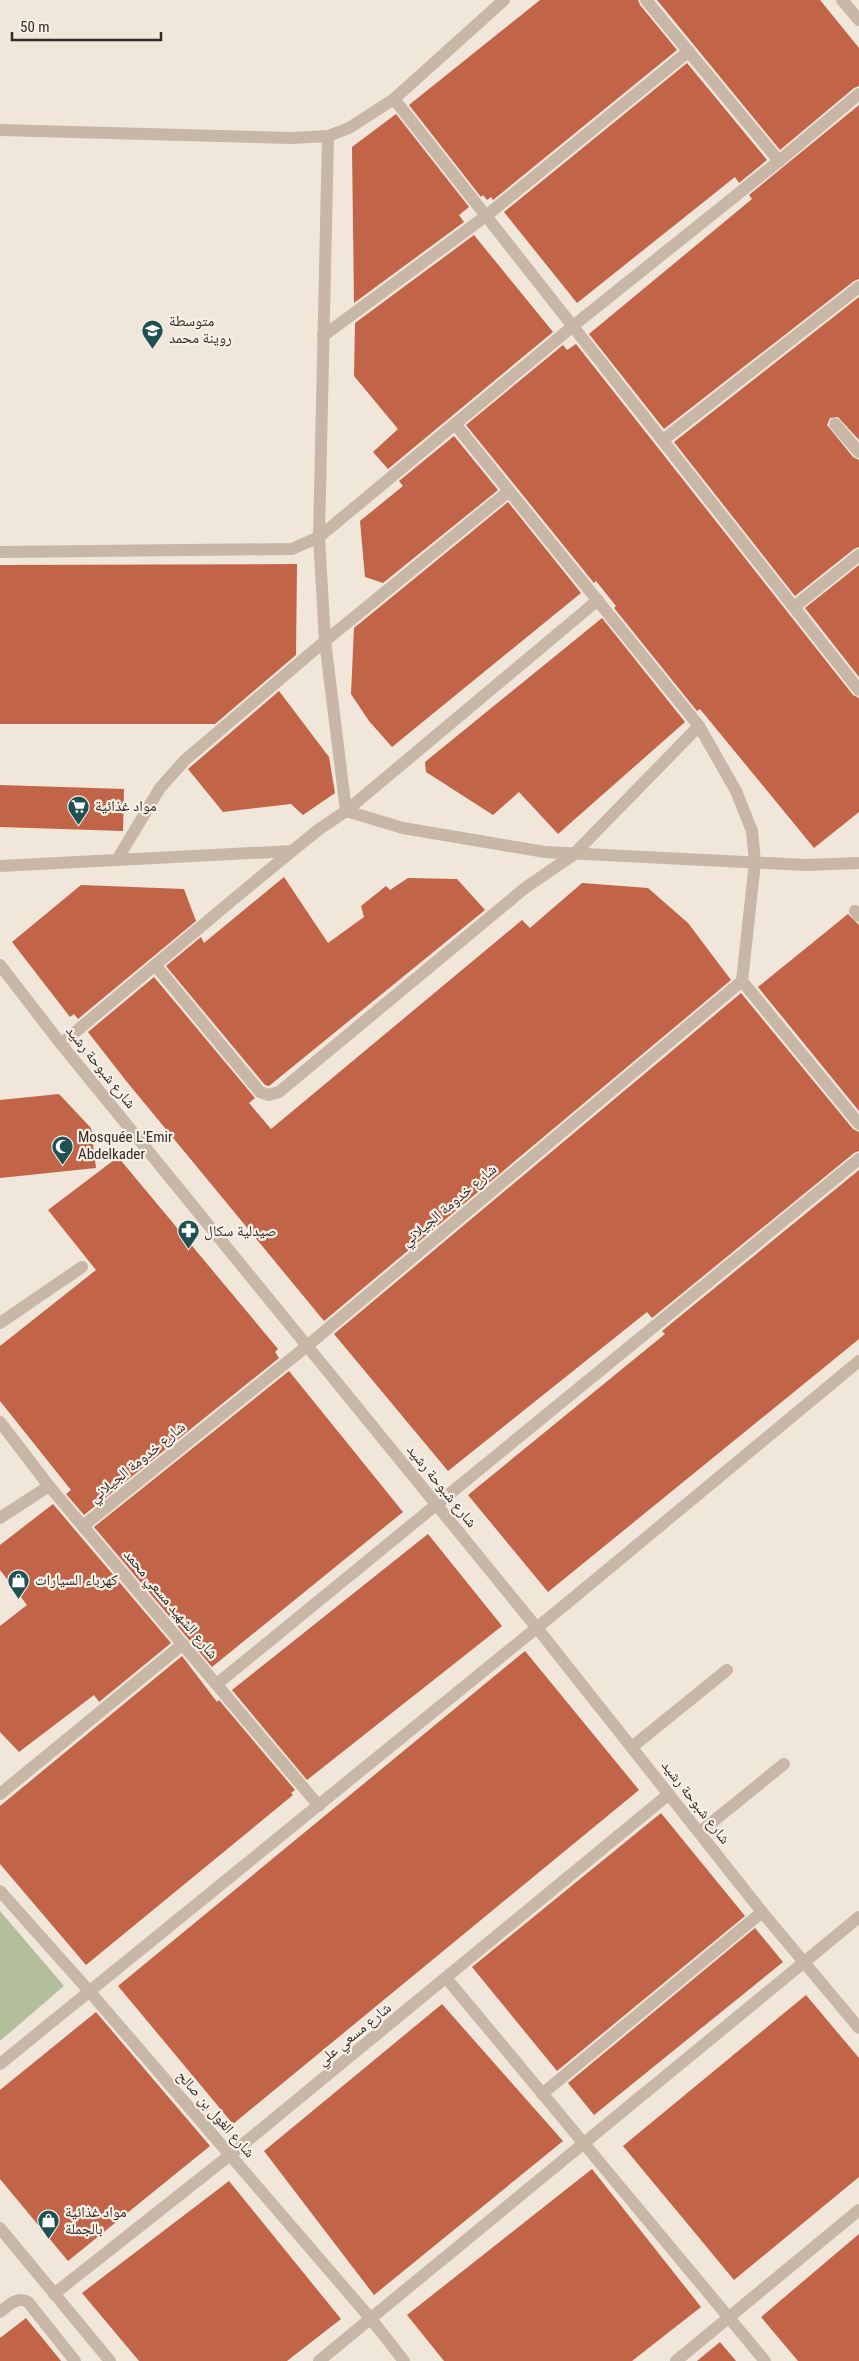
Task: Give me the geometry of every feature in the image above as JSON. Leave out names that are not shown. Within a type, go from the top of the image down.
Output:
[{"type":"street","points":[[0,130],[291,138],[328,136],[349,128],[394,99],[504,0]]},
{"type":"street","points":[[646,0],[778,161]]},
{"type":"street","points":[[842,0],[859,20]]},
{"type":"street","points":[[323,336],[486,216],[689,51]]},
{"type":"street","points":[[0,552],[292,550],[319,538],[573,326],[859,94]]},
{"type":"street","points":[[394,99],[859,690]]},
{"type":"street","points":[[328,136],[319,538],[325,641],[346,811]]},
{"type":"street","points":[[662,440],[859,287]]},
{"type":"street","points":[[455,424],[699,726],[736,791],[752,831],[755,862],[742,981],[859,1124]]},
{"type":"street","points":[[836,424],[859,452]]},
{"type":"street","points":[[117,860],[160,788],[185,760],[325,641],[509,491]]},
{"type":"street","points":[[794,607],[859,555]]},
{"type":"street","points":[[61,1044],[292,851],[346,811],[598,600]]},
{"type":"street","points":[[155,965],[260,1092],[269,1095],[279,1092],[525,888],[573,855],[699,726]]},
{"type":"street","points":[[346,811],[403,828],[573,855],[806,865],[859,863]]},
{"type":"street","points":[[0,866],[292,851]]},
{"type":"street","name":"شارع شبوحة رشيد","points":[[0,965],[61,1044],[537,1628],[762,1912],[859,2028]]},
{"type":"street","name":"شارع خدومة الجيلاني","points":[[83,1526],[306,1346],[742,981]]},
{"type":"street","points":[[217,1684],[859,1159]]},
{"type":"street","points":[[0,1323],[82,1267]]},
{"type":"street","points":[[0,2064],[537,1628],[859,1361]]},
{"type":"street","name":"شارع الشهيد مسعي محمد","points":[[0,1422],[49,1486],[318,1806]]},
{"type":"street","points":[[0,1518],[49,1486]]},
{"type":"street","points":[[0,1794],[183,1644]]},
{"type":"street","points":[[632,1747],[727,1670]]},
{"type":"street","points":[[700,1832],[784,1764]]},
{"type":"street","name":"شارع مسعي علي","points":[[54,2294],[230,2156],[670,1794]]},
{"type":"street","name":"شارع الغول بن صالح","points":[[0,1892],[90,1992],[404,2361]]},
{"type":"street","points":[[542,2094],[762,1912]]},
{"type":"street","points":[[319,2361],[859,1917]]},
{"type":"street","points":[[447,1978],[765,2361]]},
{"type":"street","points":[[676,2361],[859,2210]]},
{"type":"street","points":[[0,2228],[110,2361]]},
{"type":"street","points":[[0,2312],[16,2300],[28,2302],[74,2361]]},
{"type":"green space","points":[[0,1911],[64,1986],[0,2041]]},
{"type":"building","points":[[540,0],[638,0],[677,50],[493,200],[491,197],[487,200],[483,195],[481,197],[409,105]]},
{"type":"building","points":[[657,0],[820,0],[859,48],[859,86],[854,88],[780,150]]},
{"type":"building","points":[[687,63],[767,160],[739,183],[735,177],[577,303],[504,212]]},
{"type":"building","points":[[859,105],[859,279],[664,429],[589,334],[752,199],[749,195]]},
{"type":"building","points":[[396,114],[469,207],[459,215],[464,222],[354,303],[352,147]]},
{"type":"building","points":[[474,235],[553,332],[388,469],[373,452],[398,429],[354,376],[355,323]]},
{"type":"building","points":[[859,297],[859,440],[838,417],[830,418],[827,425],[853,457],[859,460],[859,547],[795,596],[674,442]]},
{"type":"building","points":[[576,344],[853,695],[859,698],[859,812],[814,848],[700,709],[697,711],[614,608],[616,606],[596,581],[594,583],[466,425],[563,345],[567,350]]},
{"type":"building","points":[[454,436],[498,490],[383,583],[365,577],[360,521],[403,486],[399,481]]},
{"type":"building","points":[[508,502],[581,593],[392,747],[369,721],[351,694],[354,628]]},
{"type":"building","points":[[297,564],[296,655],[215,724],[0,724],[0,565]]},
{"type":"building","points":[[859,565],[859,677],[805,608]]},
{"type":"building","points":[[602,618],[685,722],[558,834],[519,792],[493,815],[426,772],[425,762]]},
{"type":"building","points":[[279,691],[329,757],[335,793],[303,815],[291,804],[223,812],[188,769]]},
{"type":"building","points":[[0,785],[124,789],[123,831],[0,827]]},
{"type":"building","points":[[284,877],[328,943],[364,917],[361,906],[386,886],[390,890],[408,878],[457,879],[485,910],[269,1086],[265,1085],[166,966],[201,937],[204,943]]},
{"type":"building","points":[[582,883],[648,888],[688,923],[731,980],[324,1321],[88,1032],[154,977],[255,1098],[249,1103],[271,1129],[522,920],[530,928]]},
{"type":"building","points":[[81,885],[184,889],[196,921],[78,1019],[74,1014],[70,1017],[12,942]]},
{"type":"building","points":[[848,914],[859,925],[859,1111],[758,987]]},
{"type":"building","points":[[741,993],[853,1129],[859,1132],[859,1151],[854,1153],[652,1318],[647,1312],[448,1471],[334,1334]]},
{"type":"building","points":[[59,1094],[91,1128],[96,1168],[0,1178],[0,1100]]},
{"type":"building","points":[[118,1157],[278,1349],[275,1352],[279,1358],[84,1515],[66,1494],[71,1490],[0,1401],[0,1346],[96,1270],[48,1210]]},
{"type":"building","points":[[859,1170],[859,1339],[548,1592],[468,1495],[665,1334],[662,1331]]},
{"type":"building","points":[[289,1371],[403,1512],[212,1667],[94,1527]]},
{"type":"building","points":[[53,1504],[171,1643],[99,1702],[94,1695],[19,1752],[0,1732],[0,1626],[27,1605],[0,1570],[0,1545]]},
{"type":"building","points":[[428,1534],[502,1626],[307,1780],[232,1690]]},
{"type":"building","points":[[525,1651],[639,1790],[233,2124],[118,1986]]},
{"type":"building","points":[[182,1656],[217,1702],[219,1700],[295,1790],[291,1793],[293,1795],[86,1965],[0,1864],[0,1806]]},
{"type":"building","points":[[661,1813],[745,1916],[557,2071],[472,1967]]},
{"type":"building","points":[[755,1928],[783,1962],[594,2115],[568,2083]]},
{"type":"building","points":[[806,1995],[859,2058],[859,2177],[734,2280],[623,2146]]},
{"type":"building","points":[[442,2004],[563,2141],[374,2295],[264,2151]]},
{"type":"building","points":[[96,2012],[210,2146],[68,2261],[0,2179],[0,2090]]},
{"type":"building","points":[[592,2169],[701,2307],[632,2361],[444,2361],[407,2315]]},
{"type":"building","points":[[229,2181],[341,2319],[287,2361],[139,2361],[82,2293]]},
{"type":"building","points":[[859,2234],[859,2361],[798,2361],[761,2317]]},
{"type":"building","points":[[26,2318],[61,2361],[0,2361],[0,2338]]},
{"type":"building","points":[[720,2342],[736,2361],[697,2361]]},
{"type":"place","name":"متوسطة روينة محمد","points":[[153,349]]},
{"type":"place","name":"مواد غذائية","points":[[79,825]]},
{"type":"place","name":"Mosquée L'Emir Abdelkader","points":[[62,1165]]},
{"type":"place","name":"صيدلية سكال","points":[[188,1250]]},
{"type":"place","name":"كهرباء السيارات","points":[[19,1599]]},
{"type":"place","name":"مواد غذائية بالجملة","points":[[49,2240]]}]
